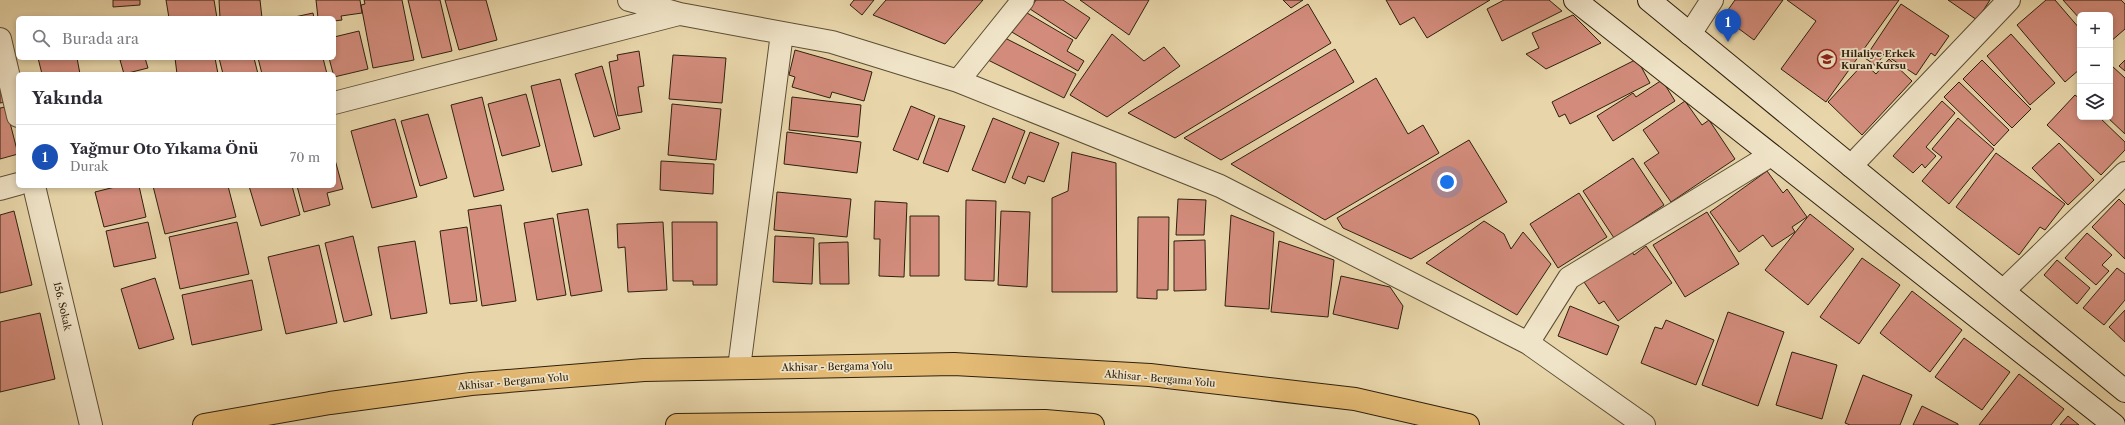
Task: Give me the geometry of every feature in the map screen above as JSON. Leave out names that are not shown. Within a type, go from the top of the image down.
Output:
[{"type":"main road","name":"Akhisar - Bergama Yolu","points":[[204,425],[330,403],[471,384],[644,370],[954,364],[1150,375],[1355,398],[1468,425]]},
{"type":"main road","points":[[678,425],[1045,421],[1093,425]]},
{"type":"street","points":[[629,0],[680,7],[782,33],[832,42],[958,81],[1220,186],[1528,343],[1644,425]]},
{"type":"street","points":[[958,81],[1023,0]]},
{"type":"street","points":[[1575,0],[2114,425]]},
{"type":"street","points":[[1649,0],[2004,290],[2125,391]]},
{"type":"street","points":[[1690,34],[1712,0]]},
{"type":"street","points":[[1851,166],[2009,0]]},
{"type":"street","points":[[336,102],[680,7]]},
{"type":"street","points":[[739,368],[782,33]]},
{"type":"street","points":[[0,39],[16,107]]},
{"type":"street","points":[[1528,343],[1569,278],[1771,155]]},
{"type":"street","points":[[2004,290],[2125,173]]},
{"type":"street","points":[[0,189],[16,185]]},
{"type":"street","name":"156. Sokak","points":[[34,188],[91,425]]},
{"type":"building","points":[[113,0],[140,0],[140,5],[113,7]]},
{"type":"building","points":[[166,0],[214,0],[217,16],[169,16]]},
{"type":"building","points":[[219,0],[260,0],[262,16],[220,16]]},
{"type":"building","points":[[316,0],[360,0],[362,13],[341,16],[342,20],[336,21],[336,16],[318,16]]},
{"type":"building","points":[[364,0],[402,0],[414,60],[373,68],[361,5],[365,4]]},
{"type":"building","points":[[408,0],[440,0],[452,51],[422,58]]},
{"type":"building","points":[[445,0],[486,0],[497,40],[459,50]]},
{"type":"building","points":[[854,0],[874,0],[862,15],[850,5]]},
{"type":"building","points":[[886,0],[983,0],[945,44],[873,15]]},
{"type":"building","points":[[1036,0],[1063,0],[1090,18],[1076,39],[1030,9]]},
{"type":"building","points":[[1080,0],[1149,0],[1129,35]]},
{"type":"building","points":[[1283,0],[1303,0],[1291,8]]},
{"type":"building","points":[[1386,0],[1490,0],[1427,38],[1414,17],[1400,25]]},
{"type":"building","points":[[1504,0],[1549,0],[1562,11],[1502,41],[1487,9]]},
{"type":"building","points":[[1735,0],[1783,0],[1754,40],[1723,17]]},
{"type":"building","points":[[1787,0],[1899,0],[1826,102],[1781,69],[1816,21]]},
{"type":"building","points":[[1948,0],[1990,0],[1977,20]]},
{"type":"building","points":[[2046,0],[2055,0],[2077,26],[2077,72],[2065,82],[2017,25]]},
{"type":"building","points":[[2063,0],[2121,0],[2125,4],[2125,29],[2113,39],[2113,12],[2077,12],[2077,16]]},
{"type":"building","points":[[1308,4],[1331,43],[1175,138],[1128,113]]},
{"type":"building","points":[[1901,4],[1949,36],[1935,56],[1931,53],[1916,75],[1884,54],[1876,66],[1865,58]]},
{"type":"building","points":[[1022,10],[1073,40],[1067,51],[1084,61],[1078,71],[1010,31]]},
{"type":"building","points":[[313,13],[314,16],[299,16]]},
{"type":"building","points":[[1573,15],[1601,43],[1546,69],[1526,54],[1539,48],[1532,33]]},
{"type":"building","points":[[359,31],[368,69],[336,77],[336,72],[333,72],[330,60],[336,60],[336,37]]},
{"type":"building","points":[[1112,34],[1144,61],[1164,47],[1180,66],[1107,117],[1070,95]]},
{"type":"building","points":[[2011,34],[2055,83],[2030,105],[1987,56]]},
{"type":"building","points":[[1001,36],[1076,74],[1064,98],[988,60]]},
{"type":"building","points":[[1335,49],[1354,82],[1221,160],[1184,138]]},
{"type":"building","points":[[795,50],[872,72],[864,101],[832,92],[830,98],[792,87],[795,77],[789,75]]},
{"type":"building","points":[[639,51],[644,86],[638,87],[642,112],[618,116],[609,62],[618,60],[617,55]]},
{"type":"building","points":[[673,55],[726,58],[722,103],[669,99]]},
{"type":"building","points":[[1637,59],[1650,83],[1570,124],[1565,114],[1559,117],[1552,102]]},
{"type":"building","points":[[1889,59],[1912,81],[1862,135],[1828,102],[1864,63],[1876,74]]},
{"type":"building","points":[[38,60],[77,60],[80,72],[42,72]]},
{"type":"building","points":[[120,60],[146,60],[148,68],[132,72],[123,72]]},
{"type":"building","points":[[175,60],[215,60],[218,72],[177,72]]},
{"type":"building","points":[[220,60],[254,60],[258,72],[222,72]]},
{"type":"building","points":[[258,60],[324,60],[326,72],[262,72]]},
{"type":"building","points":[[1982,60],[2031,109],[2012,128],[1963,79]]},
{"type":"building","points":[[2125,60],[2125,71],[2119,66]]},
{"type":"building","points":[[602,66],[620,129],[594,137],[575,74]]},
{"type":"building","points":[[2113,67],[2125,78],[2125,134],[2110,120],[2113,120]]},
{"type":"building","points":[[0,77],[6,102],[0,103]]},
{"type":"building","points":[[1376,78],[1408,134],[1423,125],[1439,153],[1325,220],[1231,164]]},
{"type":"building","points":[[560,79],[582,165],[552,172],[531,86]]},
{"type":"building","points":[[1662,80],[1675,101],[1613,141],[1597,116],[1633,93],[1636,97]]},
{"type":"building","points":[[1959,82],[2009,130],[1994,146],[1944,97]]},
{"type":"building","points":[[526,94],[540,146],[502,156],[488,104]]},
{"type":"building","points":[[2075,95],[2077,97],[2077,120],[2102,120],[2125,142],[2125,150],[2101,175],[2047,125]]},
{"type":"building","points":[[482,97],[504,190],[474,197],[451,105]]},
{"type":"building","points":[[792,97],[861,105],[858,137],[789,130]]},
{"type":"building","points":[[1685,101],[1702,125],[1709,120],[1735,159],[1671,202],[1644,163],[1659,153],[1643,130]]},
{"type":"building","points":[[1942,101],[1955,113],[1926,147],[1936,156],[1925,168],[1922,164],[1913,173],[1893,156]]},
{"type":"building","points":[[672,104],[721,109],[716,160],[668,155]]},
{"type":"building","points":[[911,106],[935,116],[918,160],[893,150]]},
{"type":"building","points":[[6,107],[16,146],[16,155],[0,159],[0,108]]},
{"type":"building","points":[[428,114],[447,178],[420,186],[401,121]]},
{"type":"building","points":[[939,118],[965,126],[948,172],[923,163]]},
{"type":"building","points":[[993,118],[1025,131],[1005,183],[972,170]]},
{"type":"building","points":[[1958,118],[1994,149],[1949,204],[1922,181],[1942,157],[1932,149]]},
{"type":"building","points":[[395,119],[417,197],[372,208],[351,131]]},
{"type":"building","points":[[787,132],[861,142],[857,173],[784,164]]},
{"type":"building","points":[[1030,132],[1059,143],[1044,182],[1028,176],[1025,184],[1012,178]]},
{"type":"building","points":[[1469,140],[1507,202],[1411,259],[1343,228],[1337,218]]},
{"type":"building","points":[[2059,143],[2094,180],[2068,205],[2032,168]]},
{"type":"building","points":[[1072,152],[1116,163],[1117,292],[1052,292],[1052,198],[1068,191]]},
{"type":"building","points":[[1996,153],[2065,204],[2045,230],[2040,227],[2019,255],[1956,207]]},
{"type":"building","points":[[1633,158],[1664,205],[1614,238],[1583,191]]},
{"type":"building","points":[[661,161],[714,164],[713,194],[660,190]]},
{"type":"building","points":[[336,163],[343,189],[327,193],[330,205],[304,212],[298,188],[336,188]]},
{"type":"building","points":[[1767,171],[1783,193],[1787,189],[1807,217],[1792,227],[1795,232],[1772,247],[1763,235],[1739,252],[1710,212]]},
{"type":"building","points":[[111,188],[139,188],[146,217],[104,227],[95,192]]},
{"type":"building","points":[[154,188],[229,188],[236,217],[165,234]]},
{"type":"building","points":[[250,188],[293,188],[300,215],[261,226]]},
{"type":"building","points":[[777,192],[851,199],[847,237],[774,230]]},
{"type":"building","points":[[1579,193],[1607,237],[1558,268],[1530,224]]},
{"type":"building","points":[[1178,199],[1206,200],[1204,235],[1176,235]]},
{"type":"building","points":[[2119,199],[2125,205],[2125,259],[2092,227]]},
{"type":"building","points":[[966,200],[996,201],[994,281],[965,280]]},
{"type":"building","points":[[875,201],[907,203],[904,277],[879,276],[880,239],[874,239]]},
{"type":"building","points":[[501,205],[516,301],[482,306],[468,210]]},
{"type":"building","points":[[588,209],[602,291],[571,296],[557,214]]},
{"type":"building","points":[[14,211],[32,285],[0,293],[0,215]]},
{"type":"building","points":[[1001,211],[1030,212],[1027,287],[998,285]]},
{"type":"building","points":[[1707,212],[1739,264],[1685,297],[1653,245]]},
{"type":"building","points":[[1810,214],[1854,249],[1808,305],[1765,270]]},
{"type":"building","points":[[1231,215],[1274,232],[1269,309],[1225,306]]},
{"type":"building","points":[[910,216],[939,216],[939,276],[910,276]]},
{"type":"building","points":[[1138,217],[1169,217],[1168,290],[1157,290],[1157,299],[1137,298]]},
{"type":"building","points":[[553,218],[566,295],[537,300],[524,223]]},
{"type":"building","points":[[1484,221],[1504,234],[1511,249],[1523,232],[1551,264],[1517,315],[1426,263]]},
{"type":"building","points":[[148,222],[156,258],[114,267],[106,231]]},
{"type":"building","points":[[237,222],[249,274],[180,289],[169,237]]},
{"type":"building","points":[[663,222],[667,290],[628,292],[625,247],[618,248],[617,224]]},
{"type":"building","points":[[672,222],[717,222],[717,285],[693,285],[693,281],[673,281]]},
{"type":"building","points":[[467,227],[477,301],[450,304],[440,231]]},
{"type":"building","points":[[2087,233],[2112,255],[2102,265],[2109,271],[2096,285],[2065,258]]},
{"type":"building","points":[[353,236],[372,315],[344,322],[325,243]]},
{"type":"building","points":[[775,236],[814,238],[812,284],[773,282]]},
{"type":"building","points":[[1205,240],[1206,290],[1174,291],[1174,241]]},
{"type":"building","points":[[415,241],[427,313],[391,319],[378,247]]},
{"type":"building","points":[[1279,241],[1334,260],[1328,317],[1271,312]]},
{"type":"building","points":[[848,242],[849,284],[820,284],[819,243]]},
{"type":"building","points":[[319,245],[337,323],[286,334],[268,257]]},
{"type":"building","points":[[1646,246],[1672,283],[1618,321],[1604,301],[1599,304],[1584,282],[1631,250],[1634,255]]},
{"type":"building","points":[[1862,258],[1900,285],[1859,344],[1820,317]]},
{"type":"building","points":[[2057,260],[2090,288],[2077,304],[2044,275]]},
{"type":"building","points":[[2117,268],[2125,274],[2125,300],[2104,325],[2083,308]]},
{"type":"building","points":[[1341,276],[1390,287],[1403,306],[1398,329],[1333,314]]},
{"type":"building","points":[[155,278],[174,339],[139,349],[121,289]]},
{"type":"building","points":[[252,280],[262,330],[192,345],[182,295]]},
{"type":"building","points":[[1912,291],[1962,330],[1930,372],[1880,333]]},
{"type":"building","points":[[1570,306],[1619,326],[1607,355],[1558,336]]},
{"type":"building","points":[[2125,310],[2125,342],[2109,327]]},
{"type":"building","points":[[1728,312],[1784,332],[1758,406],[1702,385]]},
{"type":"building","points":[[40,313],[55,379],[0,392],[0,322]]},
{"type":"building","points":[[1666,320],[1714,340],[1696,385],[1641,363],[1655,327],[1662,329]]},
{"type":"building","points":[[1964,338],[2010,372],[1982,410],[1935,377]]},
{"type":"building","points":[[1792,352],[1837,365],[1822,419],[1776,405]]},
{"type":"building","points":[[2019,374],[2064,409],[2051,425],[1979,425]]},
{"type":"building","points":[[1863,375],[1912,395],[1900,425],[1850,425],[1845,423]]},
{"type":"building","points":[[1922,406],[1958,424],[1958,425],[1913,425]]},
{"type":"building","points":[[2068,416],[2079,425],[2060,425]]},
{"type":"place","name":"Yağmur Oto Yıkama Önü","points":[[1728,42]]},
{"type":"place","name":"Hilaliye Erkek Kuran Kursu","points":[[1827,59]]}]
